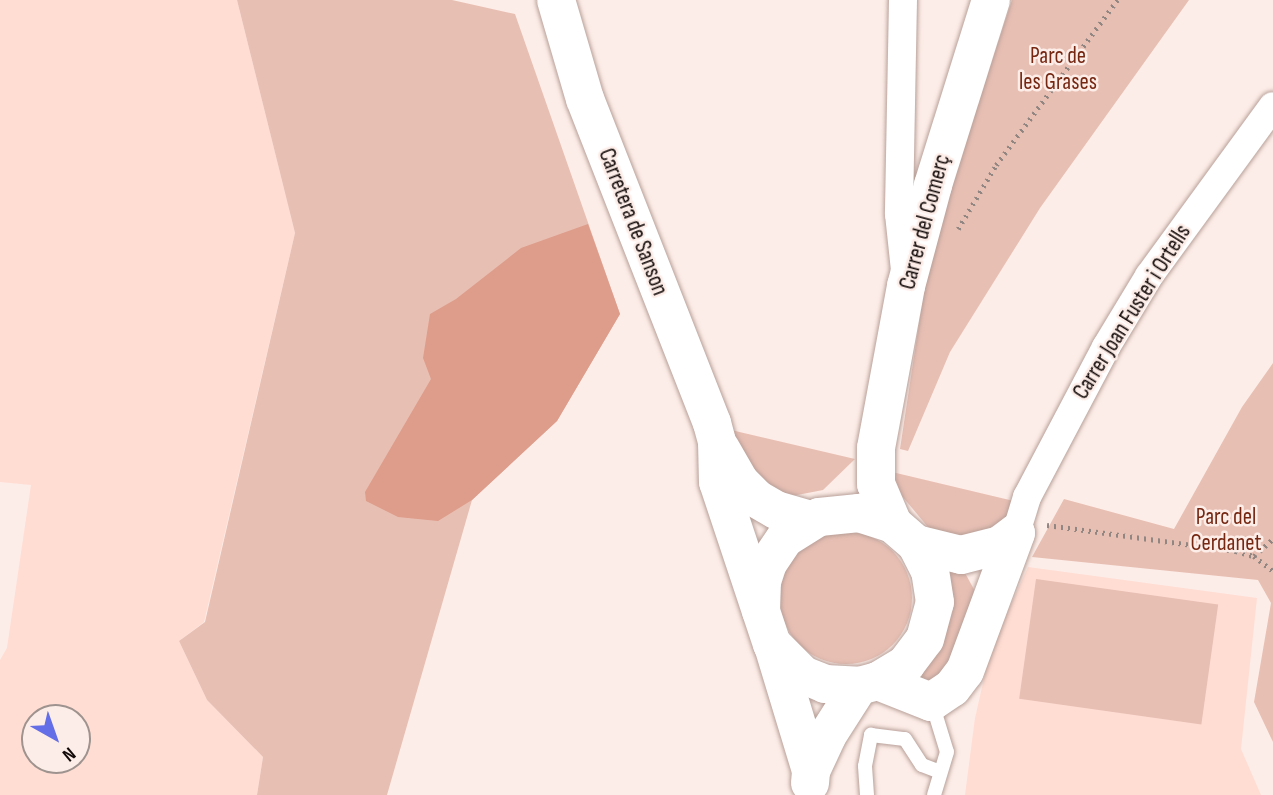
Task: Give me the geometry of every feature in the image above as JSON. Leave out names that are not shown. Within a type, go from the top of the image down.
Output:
[{"type":"street","name":"Carretera de Sanson","points":[[556,0],[585,99],[712,423],[717,442]]},
{"type":"street","points":[[903,0],[899,214],[906,286]]},
{"type":"street","name":"Carrer del Comerç","points":[[904,534],[876,484],[876,448],[906,286],[933,185],[991,0]]},
{"type":"street","name":"Carrer Joan Fuster i Ortells","points":[[1016,533],[1027,498],[1106,347],[1149,276],[1273,106]]},
{"type":"street","points":[[717,442],[740,482],[757,499],[776,510],[815,519],[859,513],[904,534],[961,555],[981,581],[990,601]]},
{"type":"street","points":[[717,442],[718,482],[766,627],[810,783]]},
{"type":"street","name":"Carrer del Comerç","points":[[815,519],[856,486],[876,448]]},
{"type":"street","points":[[815,519],[785,538],[768,563],[762,581],[766,627],[803,675],[825,684],[869,683],[931,702],[952,688],[965,671],[1016,533]]},
{"type":"street","points":[[961,555],[1000,545],[1016,533]]},
{"type":"street","points":[[810,783],[827,736],[869,683],[906,663],[925,639],[935,602],[930,571],[904,534]]},
{"type":"lane","points":[[931,702],[947,752],[934,795]]},
{"type":"lane","points":[[867,795],[865,766],[871,735],[905,739],[922,765],[940,772]]},
{"type":"path","points":[[951,240],[996,165],[1118,0]]},
{"type":"path","points":[[1016,533],[1035,523],[1254,556],[1273,571]]},
{"type":"path","points":[[1254,556],[1273,539]]},
{"type":"shaded area","points":[[0,0],[237,0],[295,233],[204,622],[179,641],[207,700],[263,757],[257,795],[0,795],[0,660],[7,648],[31,485],[0,482]]},
{"type":"shaded area","points":[[588,224],[620,314],[557,421],[472,500],[438,521],[398,517],[366,501],[365,492],[431,379],[423,358],[430,314],[456,299],[521,248]]},
{"type":"shaded area","points":[[1028,567],[1257,598],[1241,749],[1261,795],[965,795],[975,718],[991,648]]},
{"type":"green space","points":[[237,0],[452,0],[515,14],[620,314],[557,421],[472,500],[387,795],[257,795],[263,757],[207,700],[179,641],[205,622],[295,233]]},
{"type":"green space","name":"Parc de les Grases","points":[[1012,0],[1189,0],[1040,208],[950,352],[908,451],[900,449],[930,251]]},
{"type":"green space","name":"Parc del Cerdanet","points":[[1273,363],[1273,742],[1254,702],[1271,603],[1258,580],[1032,557],[1064,499],[1174,529],[1242,407]]},
{"type":"green space","points":[[731,430],[855,459],[823,490],[792,496],[762,486]]},
{"type":"green space","points":[[892,472],[1018,502],[989,537],[933,533],[902,496]]},
{"type":"green space","points":[[846,532],[871,537],[893,551],[907,573],[912,598],[907,623],[893,645],[871,659],[846,664],[821,659],[799,645],[785,623],[780,598],[785,573],[799,551],[821,537]]},
{"type":"green space","points":[[950,570],[965,573],[976,593],[946,677],[908,686],[943,643],[953,610]]},
{"type":"green space","points":[[1036,579],[1218,605],[1201,724],[1019,699]]}]
